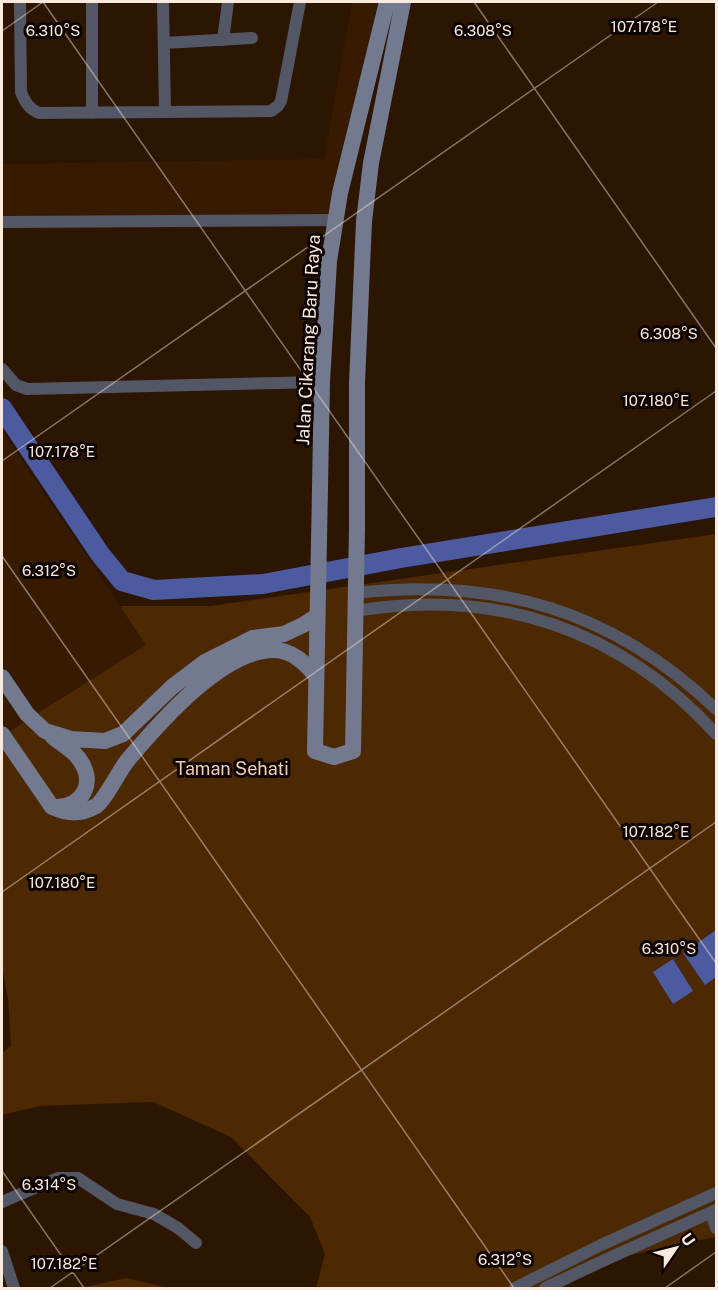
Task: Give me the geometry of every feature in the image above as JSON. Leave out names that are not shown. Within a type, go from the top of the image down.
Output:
[{"type":"main road","name":"Jalan Cikarang Baru Raya","points":[[387,2],[334,220],[329,261],[322,382],[315,751],[334,757],[353,751],[357,383],[364,221],[371,163],[404,2]]},
{"type":"main road","points":[[45,731],[85,741],[105,741],[123,734],[172,687],[205,662],[253,638],[284,634],[303,626],[317,616]]},
{"type":"main road","points":[[2,734],[52,807],[66,813],[77,814],[98,805],[126,763],[181,702],[213,674],[250,654],[276,650],[294,655],[316,676]]},
{"type":"main road","points":[[2,677],[27,714],[78,756],[87,777],[85,790],[77,802],[67,806],[52,807]]},
{"type":"street","points":[[20,2],[21,92],[26,104],[39,113],[271,111],[281,101],[300,2]]},
{"type":"street","points":[[92,2],[92,113]]},
{"type":"street","points":[[163,2],[165,112]]},
{"type":"street","points":[[223,40],[228,2]]},
{"type":"street","points":[[164,43],[252,38]]},
{"type":"street","points":[[2,222],[334,220]]},
{"type":"street","points":[[2,369],[16,385],[27,389],[322,382]]},
{"type":"street","points":[[356,593],[395,589],[456,590],[516,598],[555,609],[629,642],[663,664],[717,709]]},
{"type":"street","points":[[355,611],[414,603],[449,604],[508,612],[554,624],[587,637],[638,665],[681,698],[717,734]]},
{"type":"street","points":[[2,1202],[58,1178],[78,1178],[117,1204],[154,1214],[178,1228],[196,1243]]},
{"type":"street","points":[[515,1288],[601,1245],[717,1193]]},
{"type":"street","points":[[545,1288],[606,1258],[714,1212],[717,1228]]},
{"type":"street","points":[[614,1240],[619,1253]]},
{"type":"street","points":[[601,1245],[606,1258]]},
{"type":"street","points":[[2,1251],[14,1288]]},
{"type":"shaded area","points":[[352,2],[384,2],[339,227],[2,229],[2,164],[324,159]]},
{"type":"shaded area","points":[[2,431],[147,645],[2,736]]},
{"type":"green space","name":"Taman Sehati","points":[[716,534],[716,1237],[612,1259],[562,1288],[316,1288],[325,1254],[310,1217],[231,1137],[153,1102],[39,1106],[2,1115],[2,1053],[11,1046],[8,998],[2,967],[2,736],[146,645],[120,606],[210,606]]},
{"type":"green space","points":[[126,1278],[169,1288],[80,1288]]},
{"type":"water","points":[[716,930],[716,977],[705,985],[683,953]]},
{"type":"water","points":[[673,959],[693,991],[673,1004],[653,972]]},
{"type":"waterway","points":[[2,408],[100,554],[122,581],[154,590],[263,584],[401,558],[716,507]]}]
